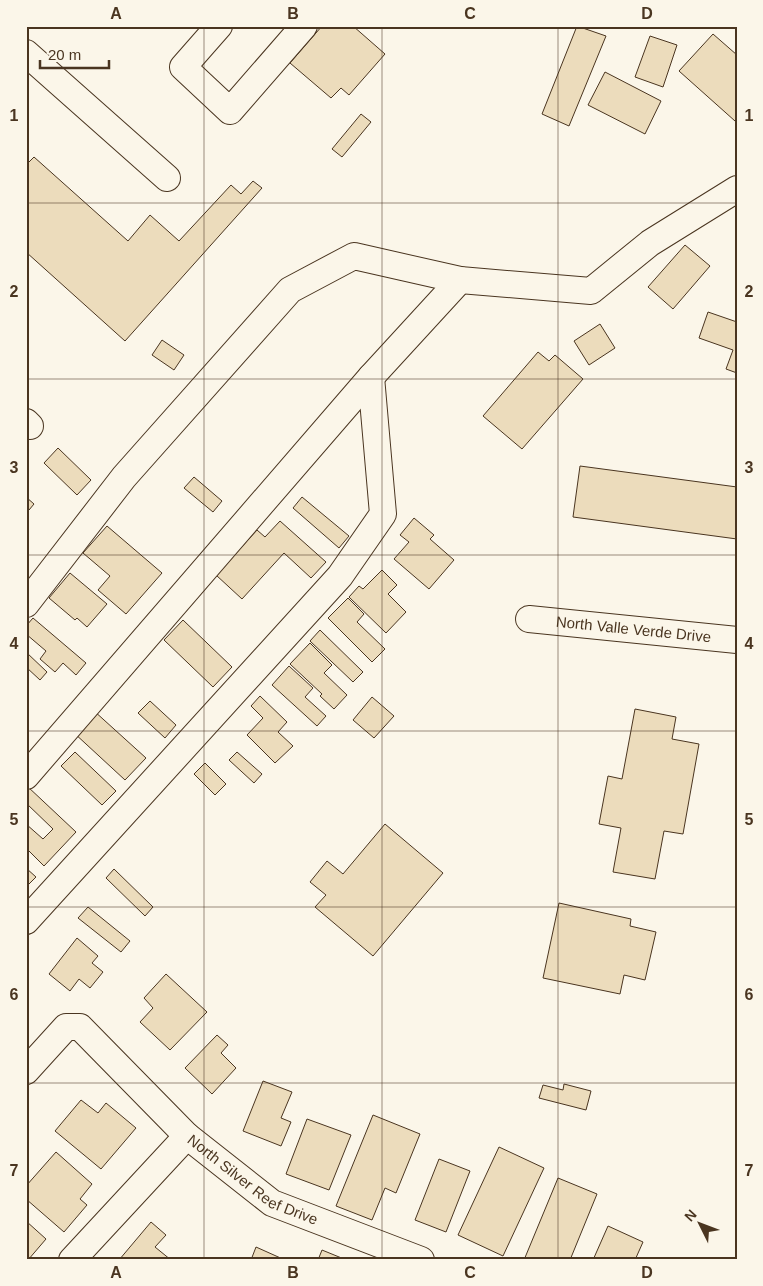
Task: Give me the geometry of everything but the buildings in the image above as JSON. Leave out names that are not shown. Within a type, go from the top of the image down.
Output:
[{"type":"street","points":[[219,26],[182,67],[230,110],[304,26]]},
{"type":"street","points":[[26,53],[167,178]]},
{"type":"street","points":[[26,604],[124,477],[290,290],[354,256],[460,280],[591,291],[650,243],[737,189]]},
{"type":"street","points":[[26,776],[371,377],[460,280]]},
{"type":"street","points":[[26,921],[340,576],[383,514],[371,377]]},
{"type":"street","name":"North Valle Verde Drive","points":[[530,619],[737,640]]},
{"type":"street","points":[[26,1071],[66,1027],[80,1027],[187,1136]]},
{"type":"street","name":"North Silver Reef Drive","points":[[72,1260],[187,1136],[272,1203],[421,1260]]}]
